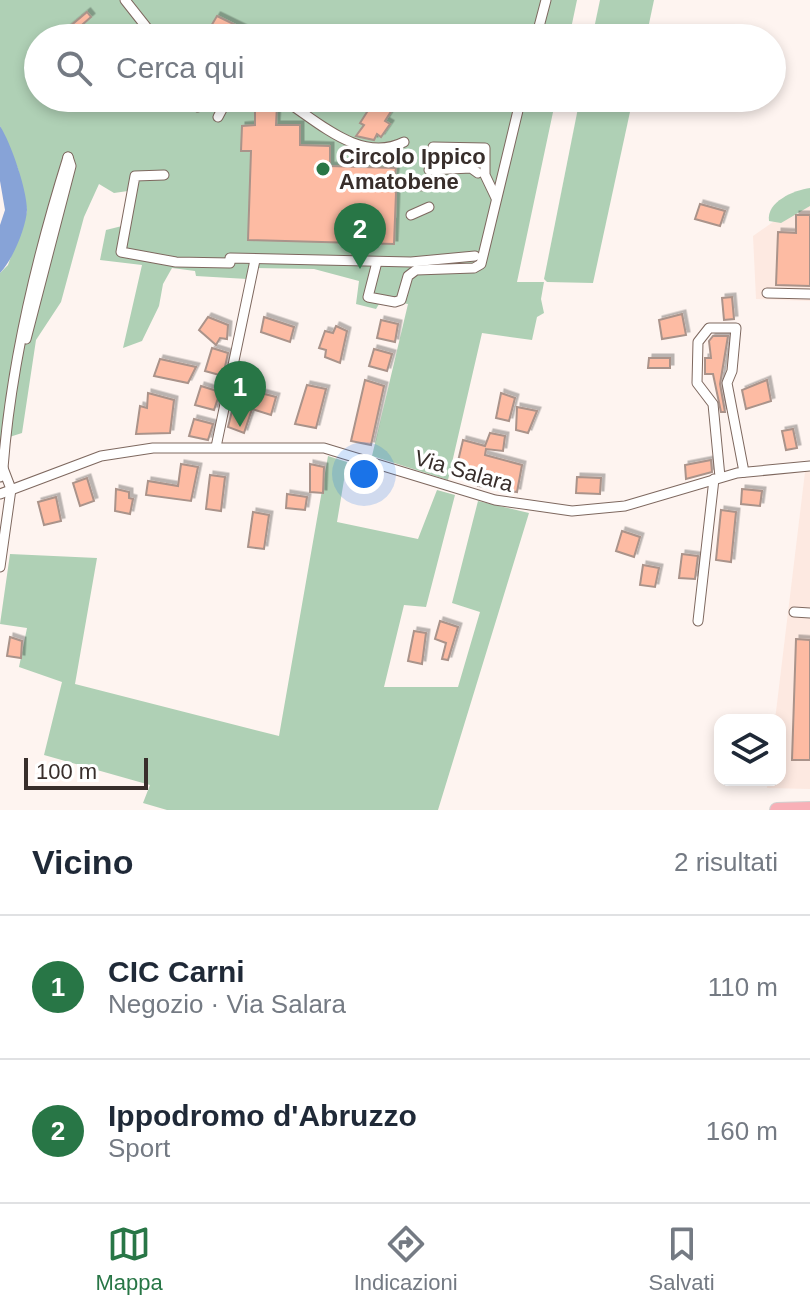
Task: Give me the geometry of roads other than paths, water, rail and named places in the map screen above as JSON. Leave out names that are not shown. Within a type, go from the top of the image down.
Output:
[{"type":"highway","points":[[777,810],[810,809]]},
{"type":"street","points":[[125,0],[144,24]]},
{"type":"street","points":[[540,24],[546,0]]},
{"type":"street","points":[[218,117],[221,112]]},
{"type":"street","points":[[303,112],[361,148],[388,150],[404,142]]},
{"type":"street","points":[[376,268],[368,297],[395,302],[401,300],[408,276],[416,270],[474,268],[481,264],[518,112]]},
{"type":"street","points":[[433,147],[485,148],[485,175],[496,198]]},
{"type":"street","points":[[0,567],[1,472],[20,353],[38,254],[68,157],[71,166],[20,353]]},
{"type":"street","points":[[429,170],[471,168],[478,173]]},
{"type":"street","points":[[164,175],[135,176],[121,252],[176,262],[255,260],[376,268],[475,256]]},
{"type":"street","points":[[400,185],[429,186]]},
{"type":"street","points":[[411,215],[429,207]]},
{"type":"street","points":[[216,447],[255,260]]},
{"type":"street","points":[[767,293],[810,294]]},
{"type":"street","points":[[698,621],[717,478],[713,404],[697,383],[698,342],[709,328],[736,328],[732,371],[727,383],[744,472]]},
{"type":"street","name":"Via Salara","points":[[3,491],[124,451],[216,447],[324,448],[495,500],[561,510],[625,506],[732,474],[810,466]]},
{"type":"street","points":[[794,612],[810,613]]},
{"type":"water","points":[[0,126],[18,167],[27,210],[18,244],[0,273],[0,225],[5,210],[0,181]]},
{"type":"place","name":"Circolo Ippico Amatobene","points":[[323,169]]},
{"type":"place","name":"Ippodromo d'Abruzzo","points":[[360,269]]},
{"type":"place","name":"CIC Carni","points":[[240,427]]}]
